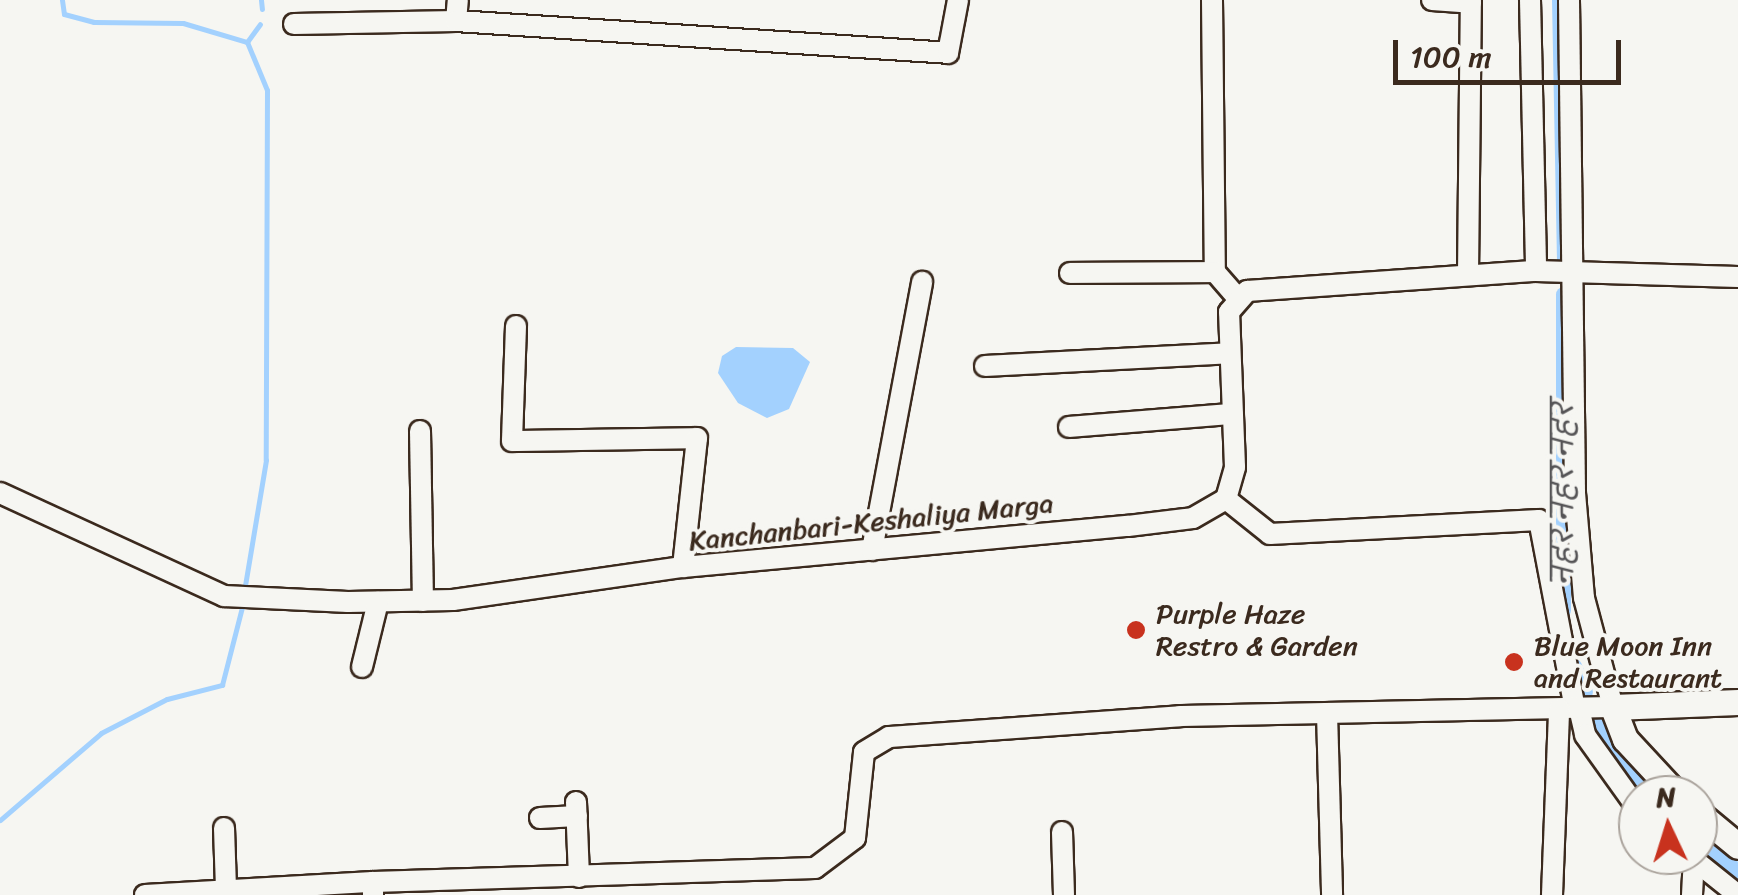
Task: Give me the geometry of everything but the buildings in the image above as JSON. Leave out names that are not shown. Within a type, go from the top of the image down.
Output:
[{"type":"main road","points":[[1659,775],[1625,738],[1613,707],[1738,702]]},
{"type":"main road","points":[[1718,830],[1738,846]]},
{"type":"street","points":[[294,24],[457,11],[948,53],[958,0]]},
{"type":"street","points":[[1212,0],[1215,272],[1237,298]]},
{"type":"street","points":[[1432,0],[1471,2],[1468,274]]},
{"type":"street","points":[[1530,0],[1541,271]]},
{"type":"street","points":[[145,895],[226,888],[373,888],[815,868],[855,838],[864,752],[889,738],[1180,716],[1613,707],[1581,562],[1569,0]]},
{"type":"street","points":[[1552,895],[1571,708],[1539,520],[1270,534],[1226,499],[1235,468],[1228,312],[1237,298],[1263,286],[1541,271],[1738,277]]},
{"type":"street","points":[[1070,274],[1215,272]]},
{"type":"street","points":[[872,550],[922,282]]},
{"type":"street","points":[[516,326],[512,441],[697,438],[683,567]]},
{"type":"street","points":[[985,366],[1229,353]]},
{"type":"street","points":[[1070,428],[1232,414]]},
{"type":"street","points":[[420,432],[423,601]]},
{"type":"street","name":"Kanchanbari-Keshaliya Marga","points":[[0,493],[224,596],[378,602],[423,601],[683,567],[1193,518],[1226,499]]},
{"type":"street","points":[[362,667],[378,602]]},
{"type":"street","points":[[1571,708],[1585,736],[1618,781]]},
{"type":"street","points":[[1327,713],[1332,895]]},
{"type":"street","points":[[540,818],[576,809],[579,877]]},
{"type":"street","points":[[224,828],[226,888]]},
{"type":"street","points":[[1062,832],[1064,895]]},
{"type":"street","points":[[1713,875],[1738,895]]},
{"type":"water","points":[[736,347],[793,348],[810,362],[789,409],[767,418],[738,403],[718,373],[722,356]]},
{"type":"waterway","points":[[62,0],[64,14],[94,22],[183,23],[247,42],[267,90],[266,460],[244,592]]},
{"type":"waterway","points":[[261,0],[262,9]]},
{"type":"waterway","name":"नहर नहर नहर","points":[[1554,0],[1559,265]]},
{"type":"waterway","points":[[247,42],[260,24]]},
{"type":"waterway","name":"नहर नहर नहर","points":[[1563,294],[1563,610]]},
{"type":"waterway","points":[[0,820],[101,733],[167,699],[222,685],[243,603]]},
{"type":"waterway","name":"नहर नहर नहर","points":[[1574,666],[1585,692]]},
{"type":"waterway","name":"नहर नहर नहर","points":[[1597,720],[1633,775]]},
{"type":"waterway","name":"नहर नहर नहर","points":[[1718,856],[1738,871]]},
{"type":"place","name":"Purple Haze Restro & Garden","points":[[1136,630]]},
{"type":"place","name":"Blue Moon Inn and Restaurant","points":[[1514,662]]}]
